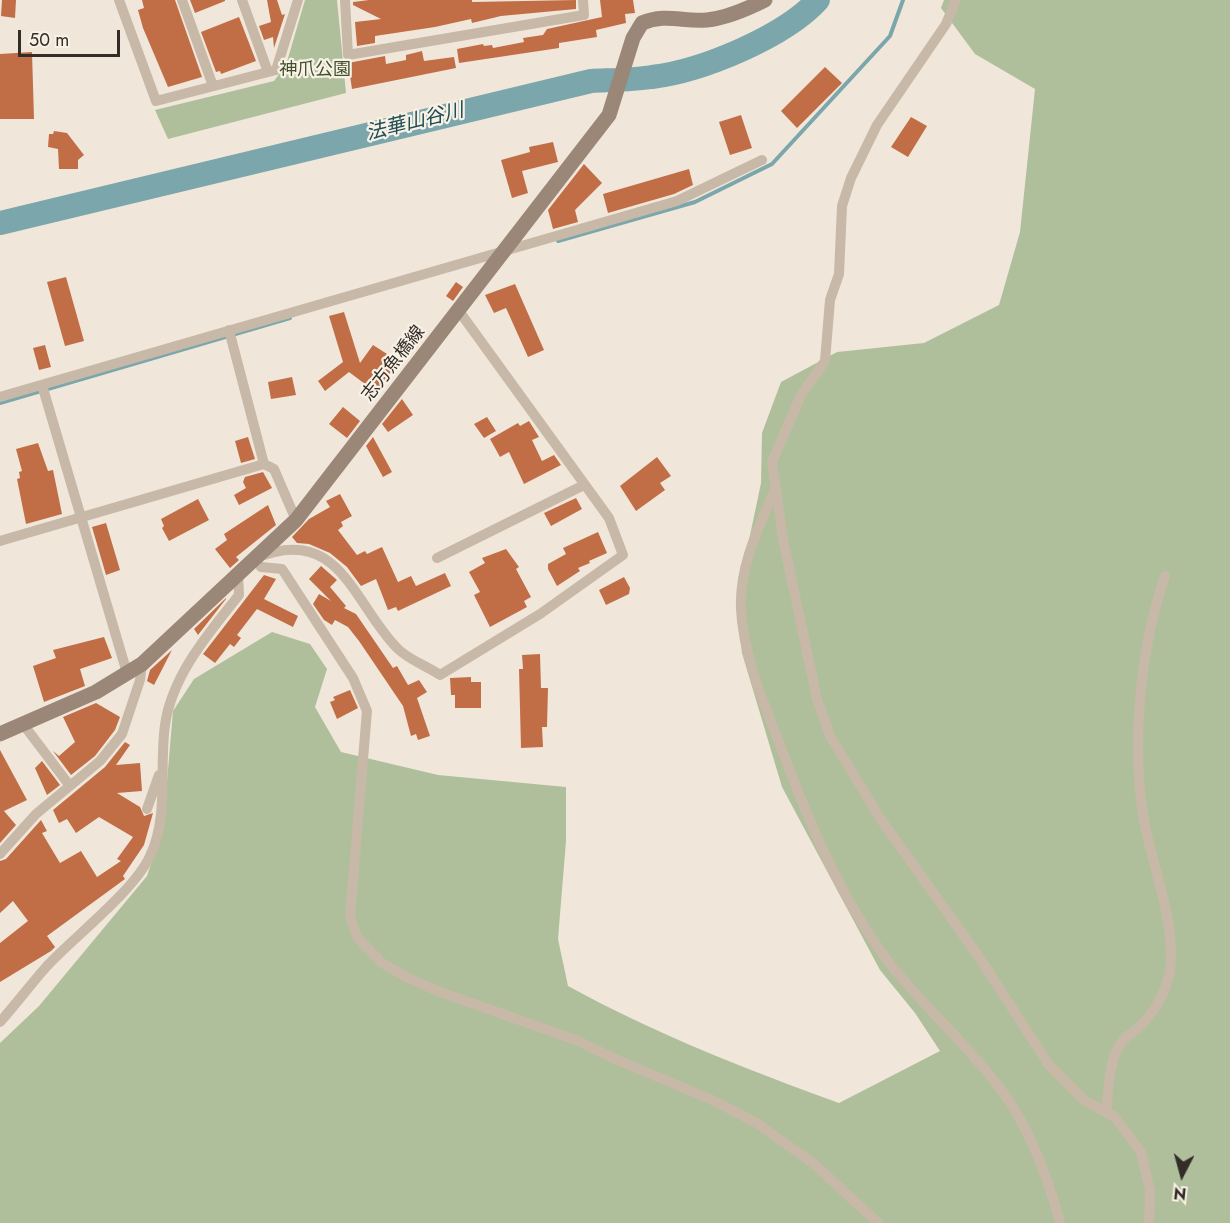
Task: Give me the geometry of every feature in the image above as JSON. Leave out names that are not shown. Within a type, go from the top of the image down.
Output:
[{"type":"main road","name":"志方魚橋線","points":[[0,734],[96,692],[142,664],[296,520],[609,115],[633,38],[642,24],[670,16],[708,20],[740,12],[765,0]]},
{"type":"street","points":[[119,0],[156,100],[276,70],[298,0]]},
{"type":"street","points":[[182,0],[213,86]]},
{"type":"street","points":[[242,0],[268,72]]},
{"type":"street","points":[[345,0],[348,55],[584,15],[583,0]]},
{"type":"street","points":[[956,0],[936,40],[877,125],[851,178],[842,206],[839,274],[830,300],[825,362],[801,395],[772,462],[775,488],[803,639],[817,699],[830,735],[882,822],[979,957],[1049,1065],[1085,1101],[1115,1117],[1141,1152],[1150,1191],[1149,1223]]},
{"type":"street","points":[[0,397],[507,248],[677,201],[762,160]]},
{"type":"street","points":[[459,311],[609,518],[623,555],[540,614],[440,675],[397,649],[337,567],[310,553],[275,550],[254,559],[261,567],[282,569],[353,678],[367,711],[350,916],[357,937],[382,963],[406,977],[440,992],[576,1040],[710,1099],[755,1122],[813,1163],[878,1223]]},
{"type":"street","points":[[229,330],[264,464],[274,470],[296,520]]},
{"type":"street","points":[[42,385],[127,674]]},
{"type":"street","points":[[0,541],[264,464]]},
{"type":"street","points":[[437,558],[584,485]]},
{"type":"street","points":[[775,488],[746,558],[741,609],[746,644],[765,707],[812,831],[855,912],[891,966],[1003,1092],[1027,1133],[1052,1195],[1060,1223]]},
{"type":"street","points":[[0,1022],[47,966],[131,883],[150,856],[158,829],[165,724],[170,706],[194,651],[239,596],[238,574]]},
{"type":"street","points":[[1106,1112],[1114,1055],[1122,1041],[1155,1009],[1168,983],[1172,959],[1168,928],[1144,818],[1137,741],[1149,639],[1165,576]]},
{"type":"street","points":[[0,854],[36,814],[100,762],[122,734],[140,680],[142,664]]},
{"type":"street","points":[[23,724],[70,786]]},
{"type":"street","points":[[147,809],[162,768]]},
{"type":"green space","name":"神爪公園","points":[[305,0],[337,0],[346,93],[168,139],[155,110],[274,81],[286,65]]},
{"type":"green space","points":[[944,0],[1230,0],[1230,1223],[0,1223],[0,1043],[39,1006],[147,876],[163,829],[173,711],[194,679],[272,632],[310,644],[327,669],[315,707],[341,752],[438,775],[566,787],[566,841],[558,939],[568,986],[701,1050],[839,1103],[940,1051],[915,1013],[880,970],[782,787],[742,653],[736,602],[761,483],[762,433],[781,382],[837,352],[924,343],[999,305],[1020,232],[1035,89],[975,54],[941,8]]},
{"type":"building","points":[[2,0],[16,0],[15,18],[1,16]]},
{"type":"building","points":[[142,0],[175,0],[202,77],[168,87],[143,28],[138,10],[144,8]]},
{"type":"building","points":[[190,0],[225,0],[225,1],[195,13]]},
{"type":"building","points":[[267,0],[277,0],[282,15],[285,14],[274,48],[273,37],[264,40],[259,26],[271,22]]},
{"type":"building","points":[[472,0],[472,2],[576,0],[576,9],[501,16],[472,23],[471,19],[375,36],[375,43],[357,46],[355,22],[381,19],[353,5],[353,2]]},
{"type":"building","points":[[600,0],[633,0],[635,13],[625,14],[626,23],[596,30],[597,37],[559,43],[559,48],[459,63],[457,49],[483,44],[484,46],[492,45],[493,48],[524,42],[523,38],[543,35],[547,29],[602,17]]},
{"type":"building","points":[[239,17],[256,61],[221,74],[220,71],[216,72],[201,32]]},
{"type":"building","points":[[422,51],[424,61],[454,57],[456,68],[352,89],[348,63],[385,56],[386,64],[406,60],[406,55]]},
{"type":"building","points":[[32,52],[34,119],[0,119],[0,54]]},
{"type":"building","points":[[825,67],[842,83],[797,128],[781,111]]},
{"type":"building","points":[[741,115],[752,148],[730,155],[719,122]]},
{"type":"building","points":[[911,117],[927,126],[908,157],[891,147]]},
{"type":"building","points":[[54,131],[67,133],[84,155],[78,160],[78,169],[59,169],[58,149],[48,147],[49,134],[53,134]]},
{"type":"building","points":[[553,142],[558,162],[522,171],[528,193],[512,198],[501,160],[530,152],[529,147]]},
{"type":"building","points":[[584,164],[602,183],[575,210],[578,222],[553,229],[548,210]]},
{"type":"building","points":[[689,169],[693,185],[674,194],[608,213],[603,194]]},
{"type":"building","points":[[66,277],[84,341],[65,346],[47,282]]},
{"type":"building","points":[[456,282],[463,287],[453,301],[446,296]]},
{"type":"building","points":[[515,284],[544,350],[528,357],[506,308],[494,313],[485,295]]},
{"type":"building","points":[[344,312],[360,363],[373,345],[398,361],[377,393],[349,372],[325,391],[318,381],[343,362],[329,316]]},
{"type":"building","points":[[45,345],[51,367],[39,370],[33,348]]},
{"type":"building","points":[[292,377],[296,395],[271,399],[268,382]]},
{"type":"building","points":[[402,399],[413,415],[388,432],[382,424]]},
{"type":"building","points":[[343,407],[360,421],[347,438],[329,424]]},
{"type":"building","points":[[487,417],[496,431],[484,438],[474,424]]},
{"type":"building","points":[[529,421],[539,437],[532,440],[542,461],[554,455],[561,465],[524,484],[509,452],[500,457],[490,439],[518,423],[520,426]]},
{"type":"building","points":[[248,437],[255,459],[241,463],[235,441]]},
{"type":"building","points":[[373,437],[392,472],[383,477],[366,446]]},
{"type":"building","points":[[38,443],[48,471],[53,470],[62,514],[26,524],[17,479],[20,478],[19,472],[22,471],[16,449]]},
{"type":"building","points":[[657,457],[671,476],[660,483],[665,490],[636,511],[620,486]]},
{"type":"building","points":[[263,472],[272,488],[239,505],[234,495],[246,488],[243,482],[245,477]]},
{"type":"building","points":[[340,494],[352,516],[341,522],[343,526],[338,530],[357,555],[365,551],[367,554],[382,547],[398,582],[411,576],[416,586],[445,573],[451,586],[398,611],[396,607],[388,610],[376,579],[361,586],[347,567],[330,553],[309,544],[297,543],[292,537],[309,519],[330,507],[326,501]]},
{"type":"building","points":[[576,498],[582,509],[551,526],[544,513]]},
{"type":"building","points":[[198,499],[209,520],[169,541],[162,528],[164,526],[161,519]]},
{"type":"building","points":[[268,505],[276,525],[236,557],[239,560],[230,568],[215,549],[227,540],[224,534]]},
{"type":"building","points":[[106,523],[120,570],[106,575],[92,527]]},
{"type":"building","points":[[598,532],[607,553],[578,568],[580,571],[557,586],[548,569],[548,564],[566,554],[563,548]]},
{"type":"building","points":[[506,549],[519,567],[516,569],[531,597],[524,601],[527,607],[490,627],[474,595],[480,592],[469,572],[485,563],[482,558]]},
{"type":"building","points":[[321,566],[337,580],[330,587],[346,606],[344,608],[356,614],[393,668],[397,666],[408,685],[419,680],[427,692],[417,698],[430,736],[418,740],[416,734],[411,736],[403,706],[359,641],[348,627],[335,620],[332,625],[324,620],[313,604],[319,594],[331,601],[309,579]]},
{"type":"building","points":[[264,575],[276,579],[264,599],[298,616],[293,627],[257,609],[237,635],[241,638],[234,647],[230,644],[215,663],[203,654]]},
{"type":"building","points":[[624,577],[630,588],[629,594],[606,605],[599,590]]},
{"type":"building","points":[[226,599],[198,635],[194,629]]},
{"type":"building","points":[[104,637],[112,658],[80,669],[85,686],[44,702],[33,666],[56,658],[53,650]]},
{"type":"building","points":[[172,650],[154,685],[147,681],[150,670]]},
{"type":"building","points":[[540,654],[541,688],[548,688],[547,727],[542,727],[543,747],[521,748],[519,669],[523,669],[522,655]]},
{"type":"building","points":[[471,677],[471,682],[481,682],[481,708],[455,708],[455,695],[451,695],[450,678]]},
{"type":"building","points":[[350,690],[358,708],[337,719],[330,702],[335,700],[333,697]]},
{"type":"building","points":[[96,703],[120,717],[115,730],[95,756],[71,775],[53,751],[59,756],[75,742],[63,717]]},
{"type":"building","points":[[125,742],[130,745],[116,765],[140,763],[142,791],[117,793],[140,807],[144,816],[153,813],[144,845],[123,876],[125,879],[47,936],[55,947],[51,951],[0,982],[0,943],[28,921],[13,901],[0,913],[0,861],[6,859],[41,820],[47,831],[42,833],[60,863],[81,851],[97,877],[121,861],[117,859],[133,837],[99,817],[76,833],[67,819],[59,823],[53,810],[105,767]]},
{"type":"building","points":[[0,750],[27,800],[4,811],[16,825],[0,843]]},
{"type":"building","points":[[42,761],[60,785],[47,795],[35,768]]},
{"type":"waterway","name":"法華山谷川","points":[[0,223],[591,81],[644,78],[694,68],[764,39],[785,27],[818,0]]},
{"type":"waterway","points":[[558,241],[695,202],[772,164],[890,36],[903,0]]},
{"type":"waterway","points":[[0,403],[290,318]]}]
